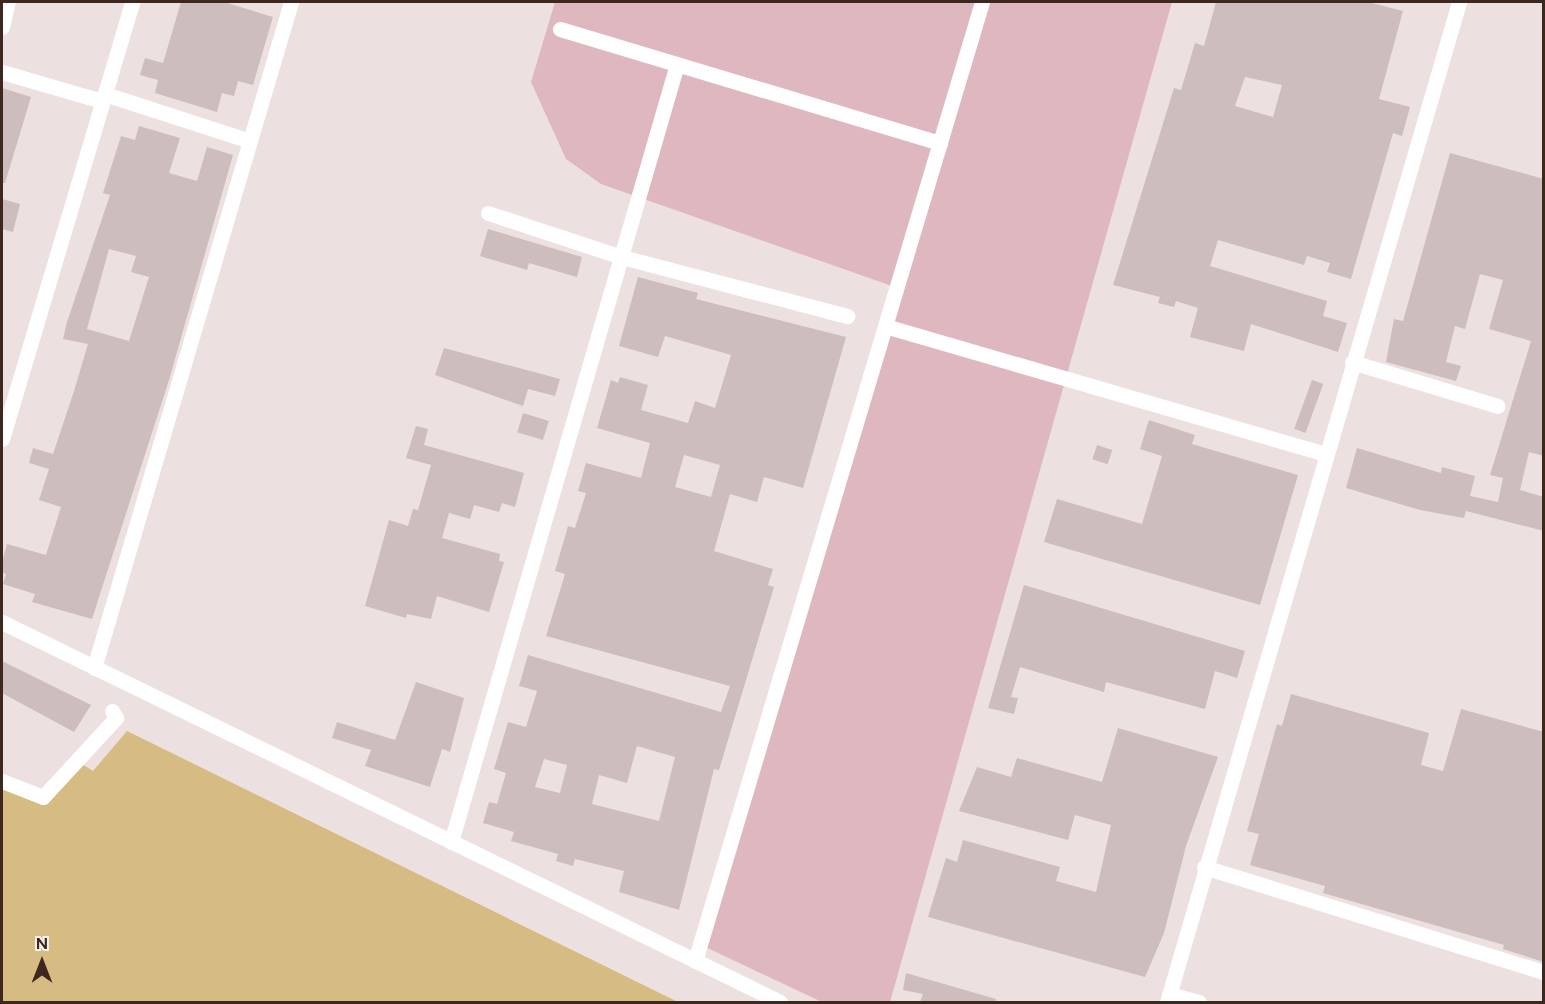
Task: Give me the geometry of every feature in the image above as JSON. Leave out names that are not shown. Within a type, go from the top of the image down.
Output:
[{"type":"street","points":[[2,27],[8,2]]},
{"type":"street","points":[[2,439],[132,2]]},
{"type":"street","points":[[94,668],[291,2]]},
{"type":"street","points":[[695,961],[982,2]]},
{"type":"street","points":[[1199,1002],[1168,998],[1204,867],[1459,2]]},
{"type":"street","points":[[560,29],[940,143]]},
{"type":"street","points":[[451,842],[677,64]]},
{"type":"street","points":[[2,72],[104,97],[250,141]]},
{"type":"street","points":[[489,213],[622,257],[848,316]]},
{"type":"street","points":[[885,326],[1325,454]]},
{"type":"street","points":[[1352,362],[1498,406]]},
{"type":"street","points":[[2,622],[780,1002]]},
{"type":"street","points":[[2,781],[43,797],[116,718],[112,711]]},
{"type":"street","points":[[1204,867],[1544,972]]},
{"type":"shaded area","points":[[555,2],[1172,2],[890,1002],[822,1002],[701,945],[892,286],[601,184],[566,159],[531,82]]},
{"type":"shaded area","points":[[127,731],[678,1002],[2,1002],[2,789],[44,805],[82,764],[93,771]]},
{"type":"building","points":[[181,2],[224,2],[273,17],[253,85],[238,81],[234,96],[222,93],[217,112],[155,93],[158,80],[140,75],[145,58],[163,63]]},
{"type":"building","points":[[1216,2],[1368,2],[1403,11],[1379,99],[1410,107],[1402,136],[1393,133],[1351,279],[1327,272],[1330,263],[1307,256],[1304,265],[1218,240],[1210,266],[1327,301],[1323,316],[1347,323],[1338,352],[1251,324],[1244,351],[1190,337],[1198,308],[1176,301],[1174,307],[1158,303],[1160,297],[1113,285],[1174,88],[1181,90],[1195,43],[1204,46]],"holes":[[[1245,77],[1282,85],[1273,117],[1235,106]]]},
{"type":"building","points":[[2,88],[31,97],[5,183],[2,183]]},
{"type":"building","points":[[139,126],[180,138],[169,173],[197,181],[207,147],[233,155],[169,380],[92,619],[32,602],[35,594],[3,584],[6,574],[2,572],[2,562],[7,544],[46,555],[61,507],[39,500],[49,469],[29,463],[33,448],[53,454],[74,391],[88,344],[63,339],[67,322],[110,195],[103,193],[121,136],[135,140]],"holes":[[[109,249],[136,256],[131,272],[149,277],[129,341],[87,329]]]},
{"type":"building","points":[[1450,153],[1544,179],[1544,456],[1529,452],[1520,490],[1544,497],[1544,531],[1466,511],[1464,518],[1420,510],[1346,488],[1357,448],[1441,473],[1442,467],[1475,476],[1470,496],[1498,502],[1503,478],[1490,475],[1531,341],[1489,329],[1503,280],[1480,274],[1465,329],[1455,326],[1446,362],[1461,366],[1456,381],[1386,362],[1394,319],[1403,321]]},
{"type":"building","points":[[2,199],[20,204],[13,232],[2,229]]},
{"type":"building","points":[[488,229],[582,257],[577,277],[529,263],[527,270],[480,256]]},
{"type":"building","points":[[638,277],[698,293],[696,299],[846,337],[803,488],[764,477],[757,502],[730,494],[714,551],[773,569],[768,585],[774,587],[719,770],[714,769],[679,910],[619,892],[624,871],[575,859],[573,866],[556,861],[558,854],[511,841],[514,832],[483,823],[489,802],[497,804],[506,773],[494,769],[508,722],[526,727],[537,691],[519,686],[528,655],[721,712],[730,686],[546,636],[565,574],[555,571],[568,526],[575,528],[586,493],[578,491],[586,463],[641,478],[650,443],[597,428],[611,380],[618,383],[620,377],[648,385],[641,410],[688,423],[695,401],[715,408],[731,355],[665,336],[658,357],[619,346]],"holes":[[[684,455],[720,465],[711,497],[675,487]],[[637,746],[675,757],[659,821],[592,804],[599,775],[627,783]],[[544,759],[567,765],[560,793],[535,787]]]},
{"type":"building","points":[[444,348],[560,379],[555,396],[528,389],[523,406],[435,375]]},
{"type":"building","points":[[1312,380],[1323,384],[1305,433],[1294,429]]},
{"type":"building","points":[[523,413],[549,421],[543,440],[517,432]]},
{"type":"building","points":[[1149,420],[1195,435],[1192,444],[1298,475],[1260,605],[1044,542],[1057,499],[1142,524],[1162,456],[1140,449]]},
{"type":"building","points":[[416,426],[428,429],[424,445],[524,473],[515,507],[502,503],[499,512],[474,505],[470,519],[449,513],[442,538],[500,554],[499,561],[504,562],[489,612],[437,596],[431,619],[407,614],[406,618],[365,606],[389,520],[408,526],[413,509],[418,510],[431,465],[406,458]]},
{"type":"building","points":[[1097,445],[1112,450],[1108,464],[1092,459]]},
{"type":"building","points":[[1024,585],[1245,651],[1237,678],[1215,671],[1205,709],[1106,682],[1104,692],[1020,667],[1011,697],[1018,698],[1014,714],[988,708]]},
{"type":"building","points":[[2,661],[91,705],[74,732],[2,693]]},
{"type":"building","points":[[416,682],[464,698],[450,752],[442,749],[430,787],[365,766],[371,750],[332,738],[337,722],[395,740]]},
{"type":"building","points":[[1291,694],[1429,733],[1421,765],[1443,771],[1461,709],[1544,732],[1544,962],[1503,949],[1504,945],[1323,893],[1325,886],[1250,865],[1259,834],[1247,831],[1277,724],[1282,726]]},
{"type":"building","points":[[1118,728],[1218,757],[1186,846],[1164,933],[1145,977],[928,917],[946,858],[957,862],[963,840],[1060,867],[1056,881],[1096,892],[1111,825],[1075,815],[1068,840],[959,811],[977,767],[1011,777],[1017,758],[1102,782]]},
{"type":"building","points":[[906,973],[996,999],[995,1002],[920,1002],[923,994],[903,990]]}]
